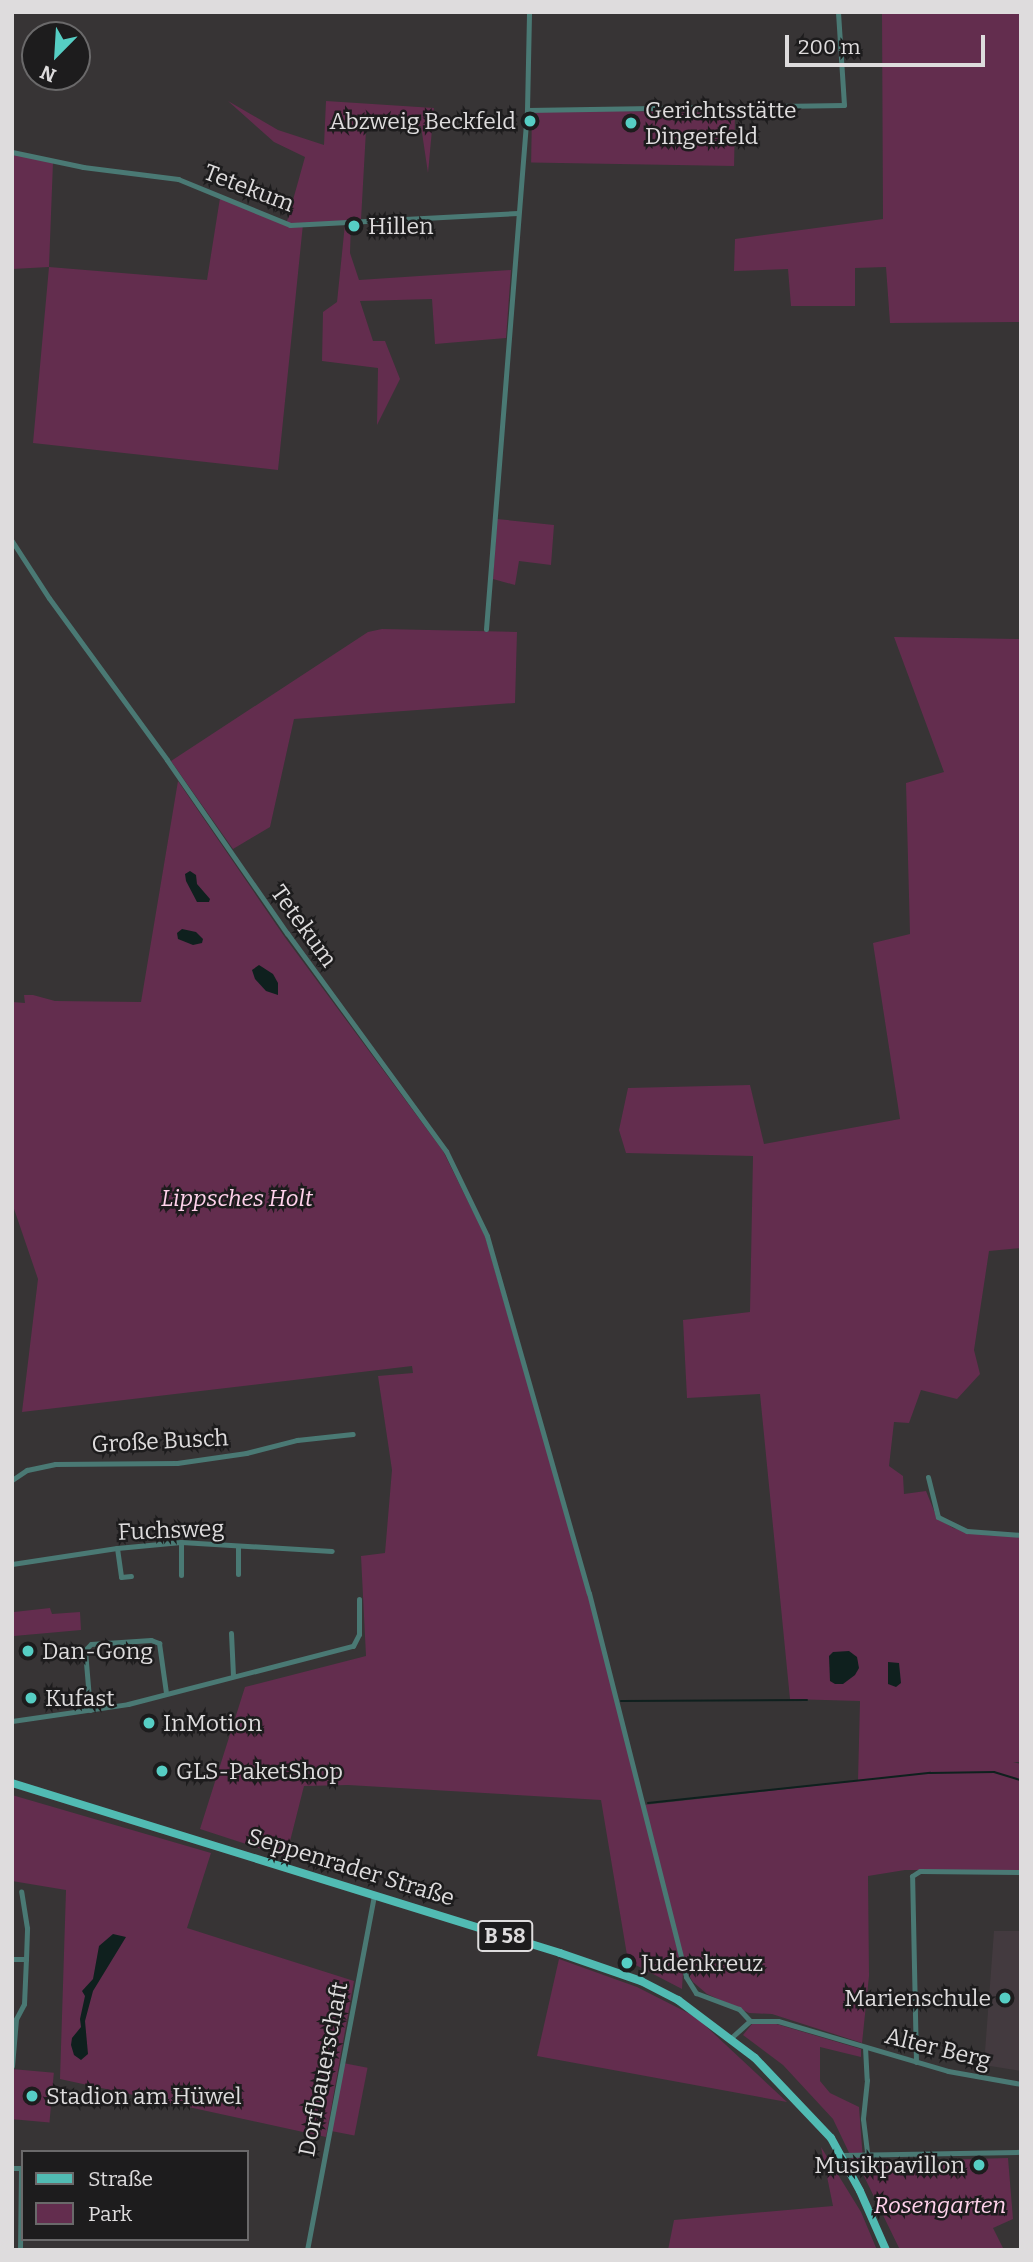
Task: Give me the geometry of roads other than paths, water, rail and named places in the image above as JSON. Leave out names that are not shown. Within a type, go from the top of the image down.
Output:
[{"type":"main road","name":"Seppenrader Straße","points":[[12,1783],[374,1895],[641,1982],[678,2000],[732,2037],[805,2108],[844,2154],[886,2250]]},
{"type":"street","points":[[486,629],[527,110],[529,12]]},
{"type":"street","points":[[527,110],[844,106],[838,12]]},
{"type":"street","name":"Tetekum","points":[[12,152],[82,167],[177,179],[290,225],[517,213]]},
{"type":"street","name":"Tetekum","points":[[12,541],[49,598],[167,760],[287,933],[446,1151],[487,1236],[589,1593],[686,1977],[696,1993],[733,2006],[750,2021]]},
{"type":"street","name":"Große Busch","points":[[12,1480],[27,1470],[55,1464],[177,1463],[246,1454],[297,1440],[353,1434]]},
{"type":"street","points":[[928,1477],[932,1502],[938,1517],[967,1531],[1021,1535]]},
{"type":"street","points":[[181,1542],[181,1575]]},
{"type":"street","name":"Fuchsweg","points":[[12,1564],[117,1548],[181,1542],[332,1551]]},
{"type":"street","points":[[238,1546],[238,1574]]},
{"type":"street","points":[[117,1548],[121,1577],[131,1576]]},
{"type":"street","points":[[12,1721],[128,1704],[353,1646],[359,1634],[359,1599]]},
{"type":"street","points":[[231,1633],[233,1676]]},
{"type":"street","points":[[90,1710],[85,1650],[92,1644],[151,1640],[159,1643],[166,1693]]},
{"type":"street","points":[[916,2063],[912,1876],[920,1871],[1021,1872]]},
{"type":"street","points":[[12,2066],[14,2019],[24,2004],[27,1928],[21,1891]]},
{"type":"street","name":"Dorfbauerschaft","points":[[307,2250],[374,1895]]},
{"type":"street","points":[[12,1909],[22,1910]]},
{"type":"street","points":[[12,1959],[26,1959]]},
{"type":"street","points":[[732,2037],[750,2021]]},
{"type":"street","name":"Alter Berg","points":[[750,2021],[778,2021],[916,2063],[1021,2084]]},
{"type":"street","points":[[865,2047],[867,2081],[863,2119],[867,2154]]},
{"type":"street","points":[[844,2154],[1021,2152]]},
{"type":"street","points":[[20,2250],[21,2198]]},
{"type":"street","points":[[12,2228],[20,2228]]},
{"type":"waterway","points":[[621,1701],[807,1700]]},
{"type":"waterway","points":[[648,1803],[930,1773],[994,1772],[1021,1780]]},
{"type":"place","name":"Abzweig Beckfeld","points":[[530,121]]},
{"type":"place","name":"Gerichtsstätte Dingerfeld","points":[[631,123]]},
{"type":"place","name":"Hillen","points":[[354,226]]},
{"type":"place","name":"Dan-Gong","points":[[28,1651]]},
{"type":"place","name":"Kufast","points":[[31,1698]]},
{"type":"place","name":"InMotion","points":[[149,1723]]},
{"type":"place","name":"GLS-PaketShop","points":[[162,1771]]},
{"type":"place","name":"Judenkreuz","points":[[627,1963]]},
{"type":"place","name":"Marienschule","points":[[1005,1998]]},
{"type":"place","name":"Stadion am Hüwel","points":[[32,2096]]},
{"type":"place","name":"Musikpavillon","points":[[979,2165]]},
{"type":"park label","name":"Lippsches Holt","points":[[237,1198]]},
{"type":"park label","name":"Rosengarten","points":[[940,2205]]}]
